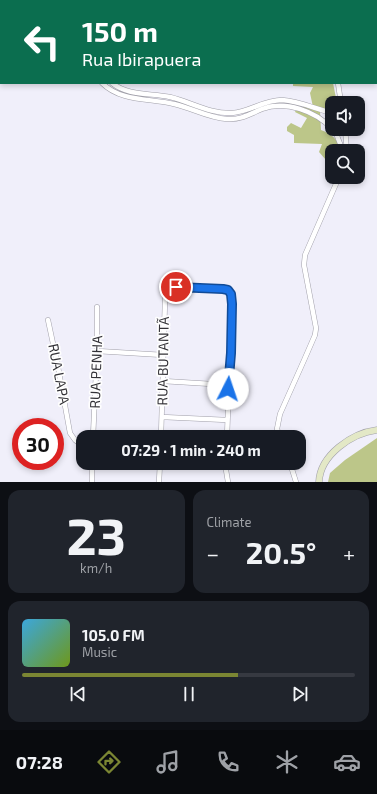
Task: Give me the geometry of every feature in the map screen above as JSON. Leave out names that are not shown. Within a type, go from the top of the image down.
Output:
[{"type":"main road","points":[[319,482],[320,472],[331,455],[356,436],[377,430]]},
{"type":"street","points":[[103,84],[112,90],[128,97],[167,102],[218,118],[237,119],[269,107],[282,106],[299,109],[313,114],[325,121]]},
{"type":"street","points":[[113,84],[118,88],[132,92],[166,96],[219,112],[243,111],[263,103],[280,100],[295,102],[325,111]]},
{"type":"street","points":[[338,84],[340,96]]},
{"type":"street","points":[[277,430],[280,414],[315,335],[315,320],[304,265],[305,255],[336,184]]},
{"type":"street","name":"RUA BUTANTÃ","points":[[161,430],[165,300],[166,295],[171,288],[188,287],[223,289],[228,290],[231,294],[231,353],[228,385]]},
{"type":"street","name":"RUA PENHA","points":[[93,430],[97,351],[97,307]]},
{"type":"street","name":"RUA LAPA","points":[[48,320],[70,433],[76,441]]},
{"type":"street","points":[[97,351],[163,355]]},
{"type":"street","points":[[163,381],[228,385],[227,430]]},
{"type":"street","points":[[162,417],[227,420]]},
{"type":"street","points":[[92,470],[92,482]]},
{"type":"street","points":[[159,482],[160,470]]},
{"type":"street","points":[[226,470],[228,482]]},
{"type":"street","points":[[292,470],[296,482]]},
{"type":"green space","points":[[293,84],[333,84],[336,96],[325,96],[325,110],[320,111],[321,130],[325,132],[325,136],[332,136],[338,144],[325,144],[325,159],[319,152],[322,144],[294,143],[294,135],[287,131],[287,127],[291,123],[301,128],[307,118],[295,112],[297,107],[313,107],[310,93],[313,87],[293,86]]},
{"type":"green space","points":[[377,438],[377,482],[328,482],[330,473],[345,460]]},
{"type":"route","points":[[176,287],[223,289],[228,290],[231,294],[231,353],[228,389]]}]
